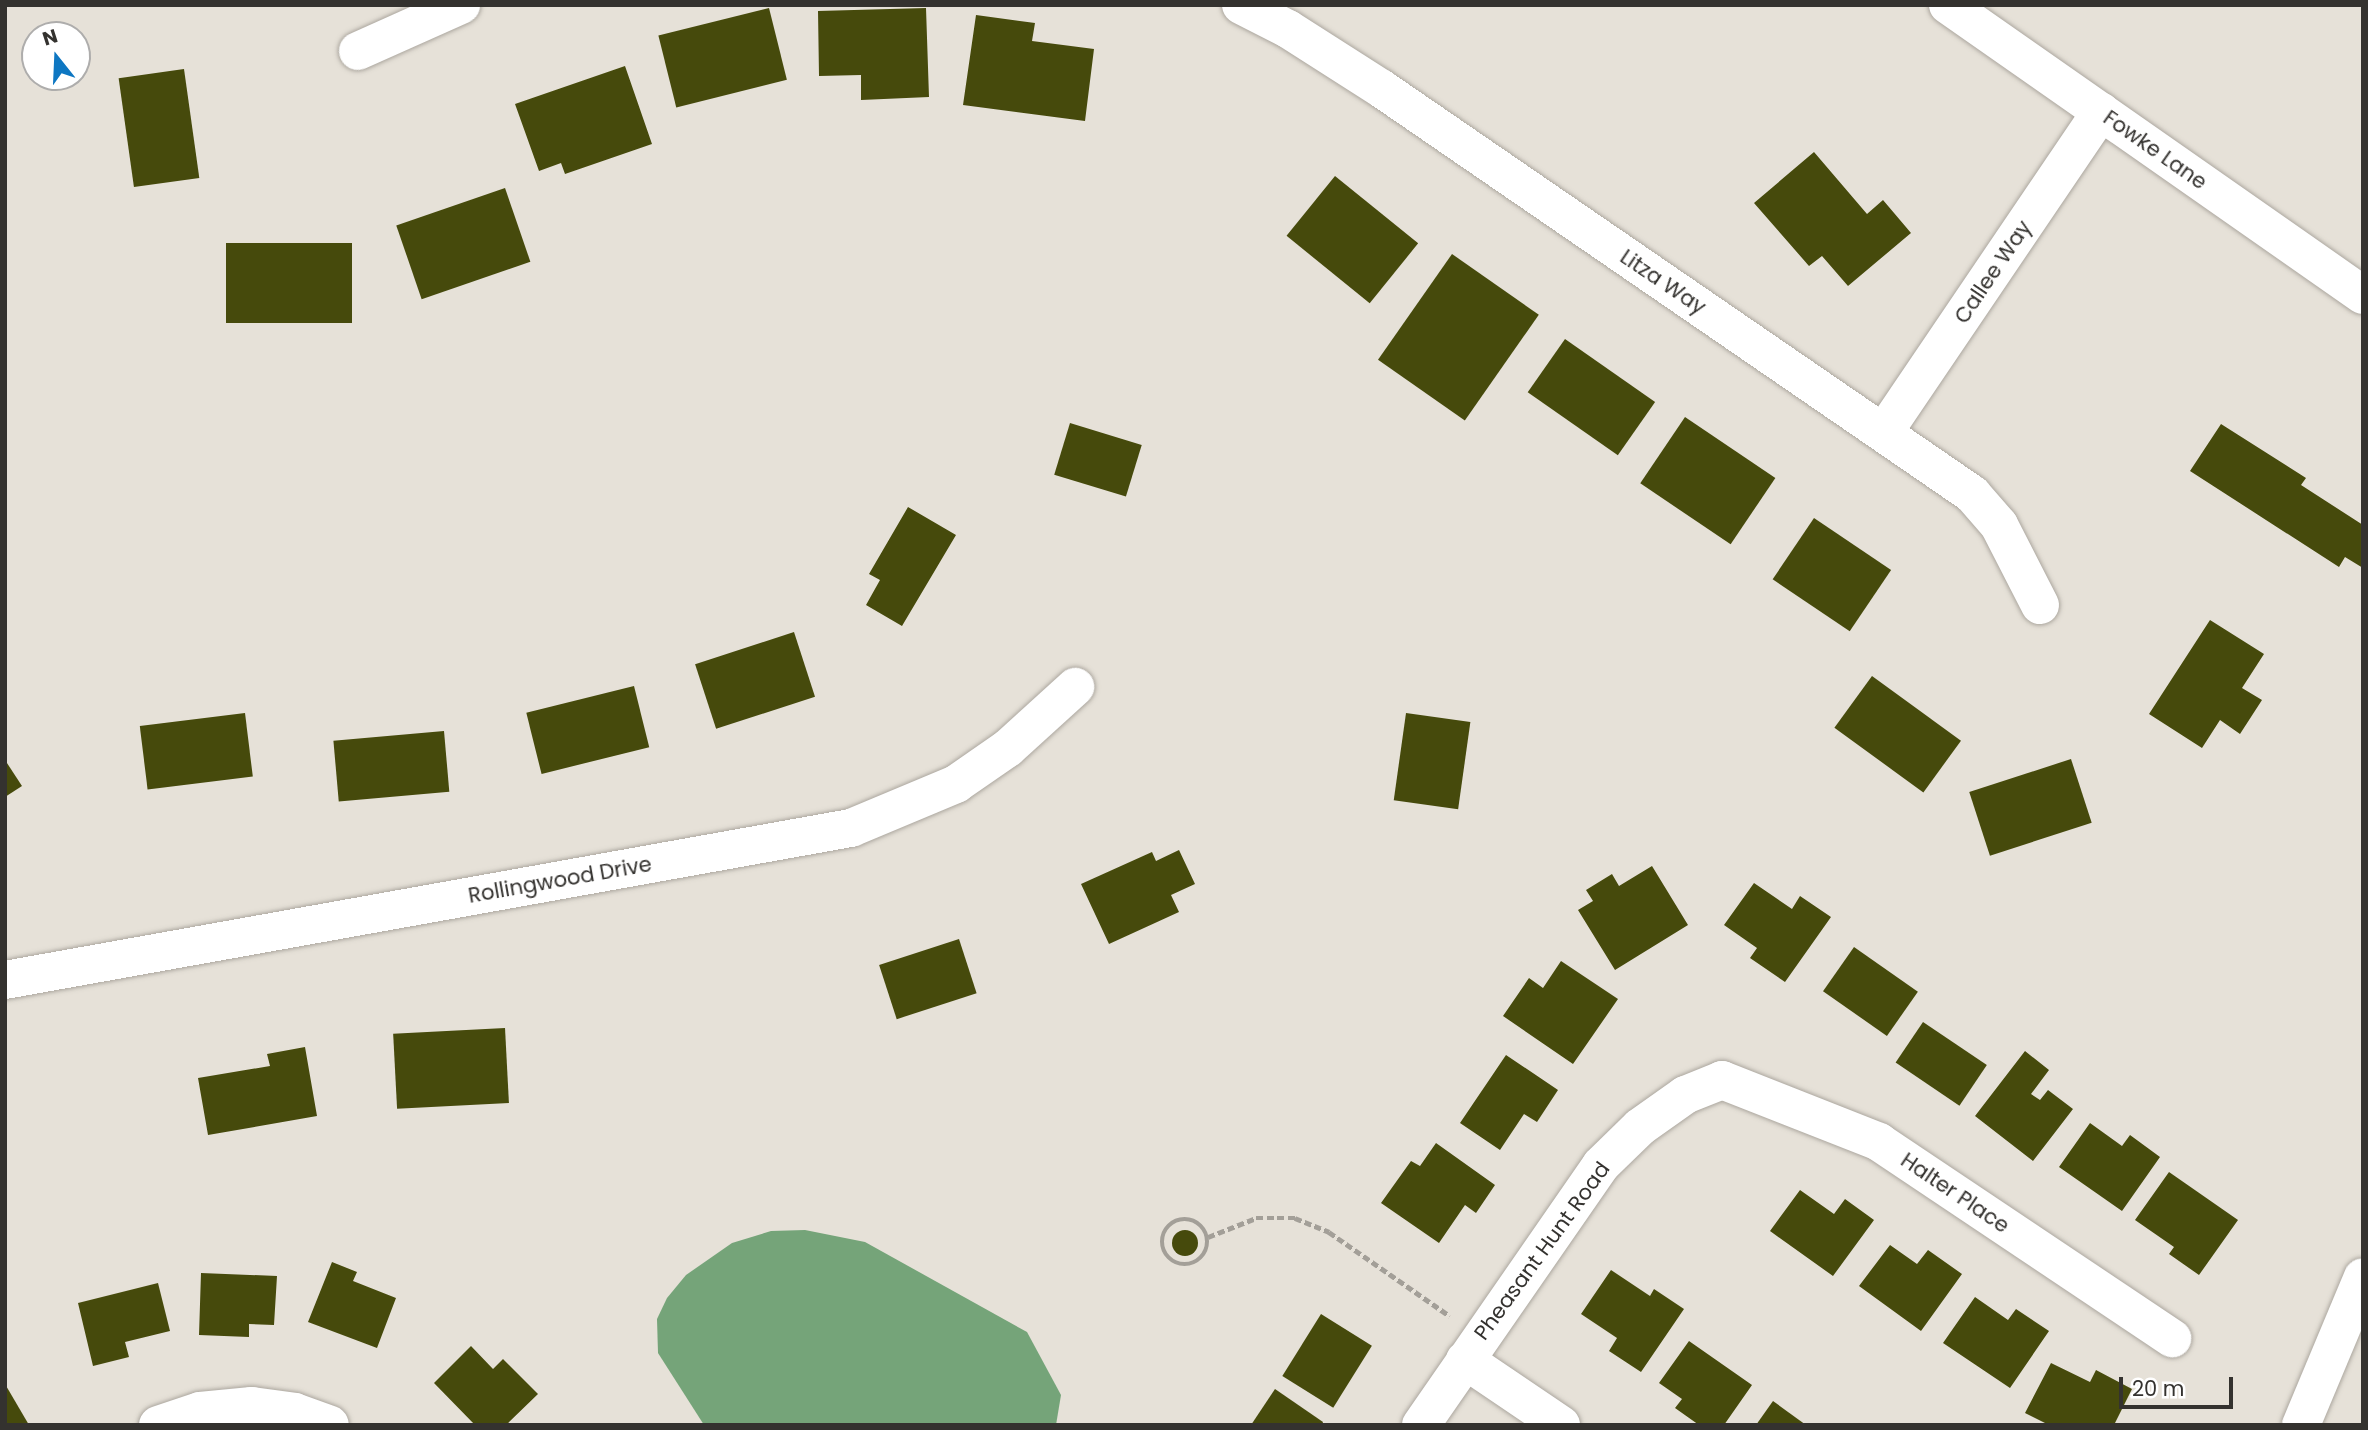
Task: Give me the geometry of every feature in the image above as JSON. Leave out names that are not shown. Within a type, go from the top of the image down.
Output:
[{"type":"street","points":[[358,51],[461,5]]},
{"type":"street","name":"Litza Way","points":[[1241,5],[1288,29],[1382,89],[1972,494],[1999,525],[2040,605]]},
{"type":"street","name":"Fowke Lane","points":[[1948,5],[2363,295]]},
{"type":"street","name":"Callee Way","points":[[1884,432],[2101,112]]},
{"type":"street","name":"Rollingwood Drive","points":[[5,980],[851,828],[956,784],[1008,748],[1075,687]]},
{"type":"street","name":"Halter Place","points":[[1722,1080],[1879,1142],[2172,1338]]},
{"type":"street","name":"Pheasant Hunt Road","points":[[1421,1425],[1601,1165],[1640,1126],[1685,1095],[1722,1080]]},
{"type":"street","points":[[2301,1425],[2363,1278]]},
{"type":"street","points":[[1473,1348],[1561,1425]]},
{"type":"street","points":[[158,1425],[200,1411],[252,1406],[295,1412],[330,1425]]},
{"type":"path","points":[[1208,1237],[1256,1218],[1295,1218],[1329,1231],[1473,1348]]},
{"type":"path","points":[[1183,1219],[1201,1225],[1208,1237],[1205,1255],[1187,1266],[1174,1263],[1161,1245],[1167,1227],[1183,1219]]},
{"type":"shaded area","points":[[805,1230],[865,1242],[1027,1332],[1061,1395],[1056,1425],[704,1425],[658,1353],[657,1319],[667,1298],[686,1275],[732,1243],[771,1231]]},
{"type":"building","points":[[769,8],[787,80],[676,107],[658,36]]},
{"type":"building","points":[[926,8],[929,97],[861,100],[861,75],[819,76],[818,11]]},
{"type":"building","points":[[976,15],[1035,23],[1032,41],[1094,49],[1085,121],[963,105]]},
{"type":"building","points":[[625,66],[652,144],[565,174],[561,163],[539,171],[515,104]]},
{"type":"building","points":[[184,69],[199,178],[134,187],[119,78]]},
{"type":"building","points":[[1814,152],[1867,214],[1883,200],[1911,233],[1848,286],[1822,256],[1809,266],[1754,203]]},
{"type":"building","points":[[1335,176],[1418,243],[1370,303],[1287,236]]},
{"type":"building","points":[[505,188],[530,262],[422,299],[396,225]]},
{"type":"building","points":[[226,243],[352,243],[352,323],[226,323]]},
{"type":"building","points":[[1452,254],[1539,315],[1465,420],[1378,360]]},
{"type":"building","points":[[1565,339],[1655,402],[1618,455],[1528,392]]},
{"type":"building","points":[[1685,417],[1775,478],[1731,544],[1640,483]]},
{"type":"building","points":[[1070,423],[1142,445],[1126,497],[1054,475]]},
{"type":"building","points":[[2221,424],[2306,478],[2301,485],[2363,525],[2363,568],[2345,557],[2339,567],[2190,471]]},
{"type":"building","points":[[908,507],[956,535],[902,626],[866,605],[880,580],[869,574]]},
{"type":"building","points":[[1814,518],[1891,570],[1850,631],[1773,579]]},
{"type":"building","points":[[2210,620],[2264,654],[2242,688],[2262,700],[2240,734],[2220,720],[2202,748],[2149,714]]},
{"type":"building","points":[[794,632],[815,697],[716,729],[695,664]]},
{"type":"building","points":[[1872,676],[1961,741],[1923,792],[1834,728]]},
{"type":"building","points":[[634,686],[649,747],[542,774],[526,713]]},
{"type":"building","points":[[245,713],[253,777],[148,789],[140,726]]},
{"type":"building","points":[[1406,713],[1470,722],[1458,809],[1394,800]]},
{"type":"building","points":[[444,731],[449,792],[339,801],[333,741]]},
{"type":"building","points":[[2071,759],[2092,823],[1990,856],[1969,792]]},
{"type":"building","points":[[5,760],[22,786],[5,797]]},
{"type":"building","points":[[1179,850],[1195,884],[1171,895],[1179,912],[1109,944],[1081,884],[1152,852],[1156,861]]},
{"type":"building","points":[[1652,866],[1688,925],[1615,970],[1578,910],[1593,901],[1586,890],[1612,874],[1619,886]]},
{"type":"building","points":[[1754,883],[1792,909],[1800,896],[1831,917],[1785,982],[1750,958],[1757,948],[1724,925]]},
{"type":"building","points":[[959,939],[977,993],[897,1019],[879,965]]},
{"type":"building","points":[[1854,947],[1918,992],[1887,1036],[1823,991]]},
{"type":"building","points":[[1561,961],[1618,999],[1573,1064],[1503,1016],[1529,978],[1543,988]]},
{"type":"building","points":[[1923,1022],[1987,1065],[1959,1106],[1896,1063]]},
{"type":"building","points":[[505,1028],[509,1103],[397,1109],[393,1034]]},
{"type":"building","points":[[305,1047],[317,1116],[208,1135],[198,1078],[270,1066],[267,1054]]},
{"type":"building","points":[[2025,1051],[2049,1070],[2031,1094],[2040,1100],[2048,1090],[2073,1109],[2033,1161],[1975,1116]]},
{"type":"building","points":[[1506,1055],[1558,1090],[1537,1122],[1524,1114],[1500,1150],[1460,1123]]},
{"type":"building","points":[[2090,1123],[2122,1146],[2130,1135],[2160,1157],[2122,1211],[2059,1167]]},
{"type":"building","points":[[1436,1143],[1495,1185],[1476,1213],[1465,1205],[1439,1243],[1381,1203],[1411,1161],[1420,1166]]},
{"type":"building","points":[[2169,1172],[2238,1220],[2199,1275],[2169,1254],[2174,1247],[2135,1220]]},
{"type":"building","points":[[1800,1190],[1834,1214],[1845,1199],[1874,1220],[1833,1276],[1770,1231]]},
{"type":"building","points":[[1185,1230],[1194,1234],[1198,1243],[1194,1252],[1185,1256],[1176,1252],[1172,1243],[1176,1234]]},
{"type":"building","points":[[1890,1245],[1917,1264],[1928,1250],[1962,1274],[1921,1331],[1859,1286]]},
{"type":"building","points":[[332,1262],[357,1272],[353,1281],[396,1298],[377,1348],[308,1322]]},
{"type":"building","points":[[1611,1270],[1650,1296],[1654,1289],[1684,1309],[1641,1372],[1609,1351],[1617,1338],[1581,1314]]},
{"type":"building","points":[[201,1273],[277,1276],[274,1325],[249,1324],[249,1337],[199,1335]]},
{"type":"building","points":[[158,1283],[170,1331],[125,1342],[129,1357],[93,1366],[78,1303]]},
{"type":"building","points":[[1975,1297],[2008,1320],[2016,1309],[2049,1331],[2010,1388],[1943,1343]]},
{"type":"building","points":[[1321,1314],[1372,1346],[1333,1408],[1282,1376]]},
{"type":"building","points":[[1689,1341],[1752,1385],[1724,1425],[1699,1425],[1675,1408],[1682,1399],[1659,1383]]},
{"type":"building","points":[[471,1346],[493,1369],[503,1359],[538,1394],[506,1425],[475,1425],[434,1383]]},
{"type":"building","points":[[2051,1363],[2090,1382],[2096,1370],[2132,1389],[2114,1425],[2049,1425],[2025,1413]]},
{"type":"building","points":[[5,1384],[29,1425],[5,1425]]},
{"type":"building","points":[[1275,1389],[1323,1422],[1322,1425],[1251,1425]]},
{"type":"building","points":[[1773,1401],[1806,1425],[1756,1425]]}]
